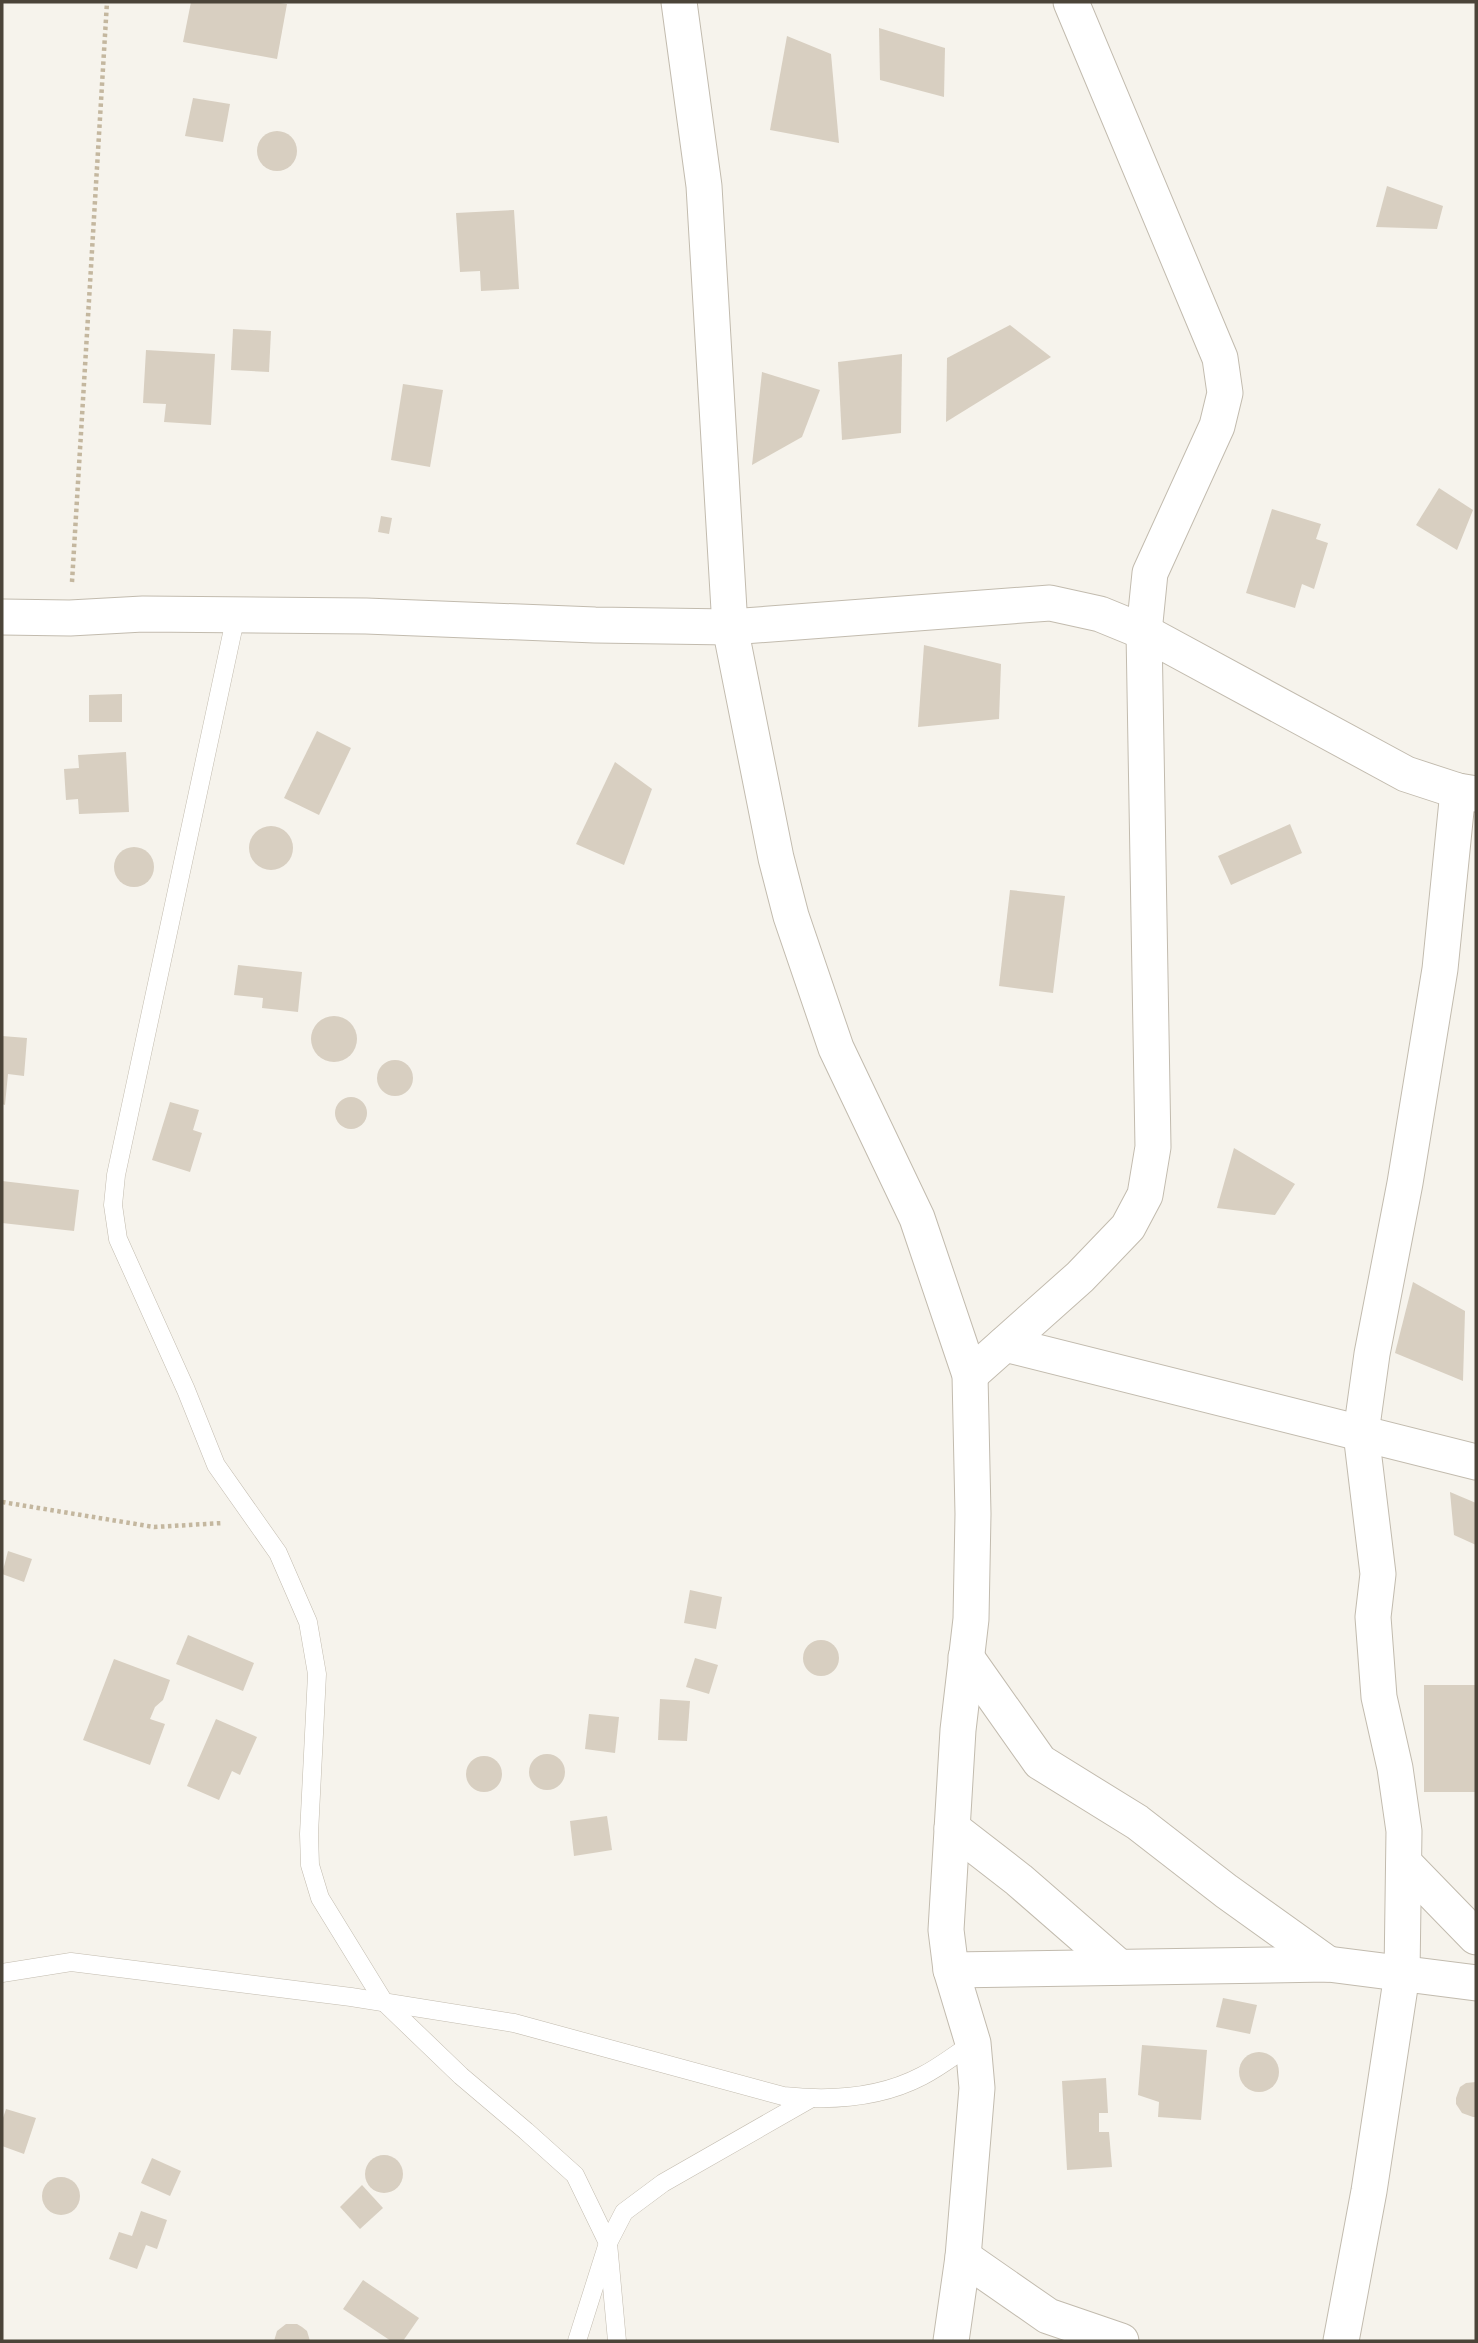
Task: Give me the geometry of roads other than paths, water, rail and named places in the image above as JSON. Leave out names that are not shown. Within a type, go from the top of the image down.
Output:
[{"type":"street","points":[[679,2],[704,186],[730,627],[776,858],[791,916],[836,1048],[916,1219],[970,1375],[973,1514],[971,1619],[958,1730],[946,1930],[951,1970],[973,2043],[977,2088],[963,2257],[951,2341]]},
{"type":"street","points":[[970,1375],[1080,1277],[1128,1227],[1145,1195],[1153,1147],[1153,1095],[1144,632],[1150,573],[1217,426],[1225,393],[1220,358],[1072,2]]},
{"type":"street","points":[[2,617],[70,618],[143,614],[366,616],[730,627],[1050,603],[1100,614],[1144,632],[1406,774],[1467,792],[1405,1184],[1372,1354],[1361,1433],[1378,1574],[1373,1616],[1379,1697],[1395,1768],[1404,1831],[1402,1974],[1369,2191],[1341,2341]]},
{"type":"street","points":[[1005,1344],[1476,1462]]},
{"type":"street","points":[[966,1657],[1040,1762],[1137,1822],[1226,1891],[1328,1964]]},
{"type":"street","points":[[952,1828],[1019,1880],[1119,1967]]},
{"type":"street","points":[[1404,1863],[1476,1937]]},
{"type":"street","points":[[951,1970],[1328,1964],[1476,1983]]},
{"type":"street","points":[[963,2257],[1048,2316],[1121,2341]]},
{"type":"lane","points":[[236,615],[119,1161],[113,1205],[118,1239],[186,1390],[216,1465],[278,1553],[309,1622],[317,1674],[309,1834],[310,1865],[320,1898],[384,2002],[461,2076],[575,2175],[608,2243],[617,2341]]},
{"type":"lane","points":[[2,1973],[71,1962],[384,2002],[514,2023],[783,2096],[810,2099],[846,2098],[887,2090],[922,2076],[973,2043]]},
{"type":"lane","points":[[577,2341],[608,2243],[624,2212],[663,2183],[810,2099]]}]
